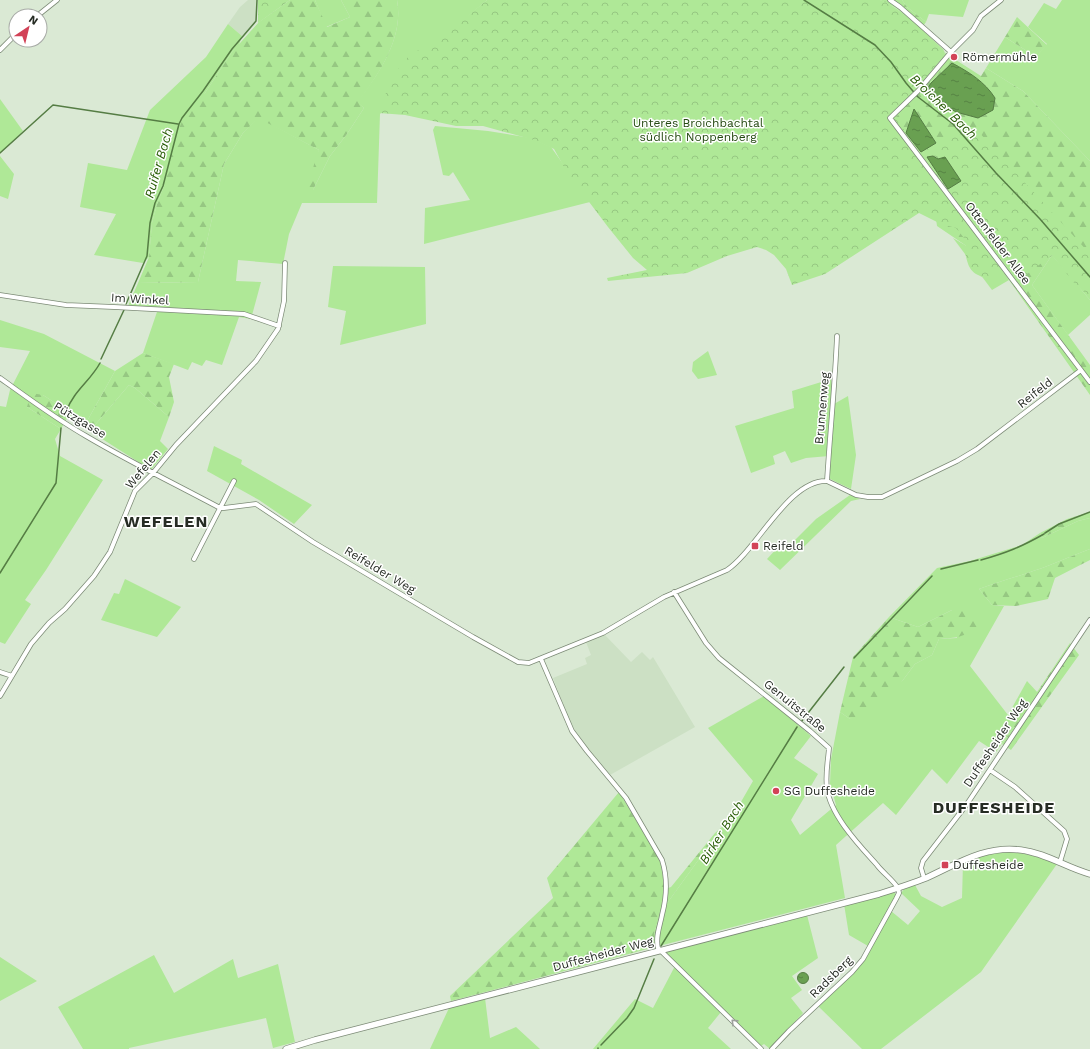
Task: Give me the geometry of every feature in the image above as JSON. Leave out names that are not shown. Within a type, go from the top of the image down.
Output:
[{"type":"street","points":[[47,8],[57,0]]},
{"type":"street","points":[[890,0],[951,52],[973,30],[981,16],[1001,0]]},
{"type":"street","points":[[0,50],[8,42]]},
{"type":"street","name":"Ottenfelder Allee","points":[[951,52],[918,91],[890,118],[1090,382]]},
{"type":"street","points":[[279,326],[284,300],[285,263]]},
{"type":"street","name":"Im Winkel","points":[[0,295],[66,306],[244,314],[279,326]]},
{"type":"street","name":"Wefelen","points":[[0,696],[31,644],[94,576],[110,552],[135,491],[256,361],[279,326]]},
{"type":"street","name":"Brunnenweg","points":[[826,481],[835,394],[837,336]]},
{"type":"street","name":"Reifeld","points":[[826,481],[856,495],[882,497],[957,461],[977,449],[1081,370]]},
{"type":"street","name":"Pützgasse","points":[[0,378],[43,409],[85,436],[153,473]]},
{"type":"street","points":[[153,473],[220,508]]},
{"type":"street","points":[[194,559],[234,481]]},
{"type":"street","points":[[761,1049],[658,948],[656,938],[664,907],[667,885],[662,860],[626,798],[572,731],[540,659],[611,629],[674,592],[706,580],[734,566],[743,557],[778,512],[793,497],[814,484],[826,481]]},
{"type":"street","name":"Reifelder Weg","points":[[220,508],[256,504],[313,542],[467,634],[518,662],[528,663],[540,659]]},
{"type":"street","name":"Genuitstraße","points":[[674,592],[706,643],[719,658],[829,748],[827,788],[834,807],[839,817],[866,853],[898,888]]},
{"type":"street","name":"Duffesheider Weg","points":[[924,878],[921,868],[924,861],[951,826],[990,770],[1090,620]]},
{"type":"street","points":[[0,672],[12,676]]},
{"type":"street","points":[[990,770],[1015,787],[1064,831],[1067,839],[1060,862]]},
{"type":"street","name":"Duffesheider Weg","points":[[286,1049],[315,1040],[898,888],[974,855],[994,850],[1022,850],[1043,855],[1090,874]]},
{"type":"street","name":"Radsberg","points":[[772,1049],[789,1030],[852,972],[863,959],[899,893],[898,888]]},
{"type":"shaded area","points":[[248,0],[256,0],[256,21],[242,36],[228,24],[240,7]]},
{"type":"shaded area","points":[[604,634],[631,662],[642,652],[650,660],[653,657],[695,727],[610,775],[589,750],[569,720],[553,678],[587,664],[585,658],[591,655],[586,642]]},
{"type":"green space","points":[[258,0],[290,0],[258,23]]},
{"type":"green space","points":[[290,0],[315,0],[327,27],[350,17],[341,0],[397,0],[397,28],[393,42],[388,55],[374,80],[358,102],[364,108],[330,156],[313,190],[308,190],[316,156],[319,150],[258,118],[243,133],[224,164],[198,282],[138,283],[149,257],[152,223],[164,186],[175,138],[183,119],[205,93],[232,52],[259,22]]},
{"type":"green space","points":[[315,0],[341,0],[350,17],[326,27]]},
{"type":"green space","points":[[397,0],[487,0],[467,17],[380,114],[377,203],[302,203],[289,234],[283,264],[238,260],[236,281],[261,282],[251,319],[239,317],[222,365],[206,360],[202,366],[192,362],[188,370],[143,353],[158,309],[128,306],[138,283],[198,282],[224,164],[243,133],[258,117],[319,150],[313,190],[330,156],[364,108],[357,102],[374,80],[388,55],[397,28]]},
{"type":"green space","name":"Unteres Broichbachtal südlich Noppenberg","points":[[487,0],[880,0],[889,4],[913,22],[943,49],[945,53],[918,88],[920,91],[895,118],[921,152],[936,143],[976,129],[1090,254],[1090,297],[1075,284],[1052,255],[1014,284],[1003,271],[991,280],[978,275],[971,270],[967,261],[964,248],[968,243],[956,228],[941,224],[919,213],[825,274],[792,285],[786,269],[774,255],[757,247],[727,256],[687,273],[608,281],[607,278],[647,270],[633,258],[608,227],[568,174],[554,149],[534,140],[483,126],[456,126],[405,115],[379,113],[390,81],[404,60],[466,17]]},
{"type":"green space","points":[[806,0],[921,90],[945,53],[981,76],[986,68],[1023,91],[1090,161],[1090,300],[1052,255],[1032,285],[1090,365],[1090,395],[1002,270],[976,261],[965,245],[937,226],[933,198]]},
{"type":"green space","points":[[880,0],[902,0],[907,7],[926,22],[921,29],[896,8]]},
{"type":"green space","points":[[902,0],[969,0],[963,17],[929,14],[926,22],[907,7]]},
{"type":"green space","points":[[1062,0],[1090,0],[1090,161],[1023,91],[986,68],[1005,37],[1036,57],[1047,44],[1028,27],[1044,3],[1056,9]]},
{"type":"green space","points":[[1017,17],[1047,45],[1036,57],[1005,37]]},
{"type":"green space","points":[[228,24],[242,36],[239,45],[232,52],[205,93],[164,186],[152,223],[149,257],[143,263],[94,255],[116,214],[80,207],[88,163],[127,170],[150,110],[206,57]]},
{"type":"green space","points":[[0,99],[23,131],[0,153]]},
{"type":"green space","points":[[435,126],[488,131],[531,138],[551,147],[590,202],[424,244],[425,208],[470,200],[453,172],[449,176],[443,175],[433,130]]},
{"type":"green space","points":[[0,156],[14,174],[8,199],[0,196]]},
{"type":"green space","points":[[953,238],[965,245],[976,261],[1002,270],[1009,280],[992,290]]},
{"type":"green space","points":[[1052,255],[1090,300],[1090,315],[1068,335],[1032,285]]},
{"type":"green space","points":[[333,266],[425,267],[426,324],[340,345],[346,311],[328,307]]},
{"type":"green space","points":[[0,320],[44,334],[115,371],[86,423],[43,395],[27,407],[61,429],[55,439],[60,456],[103,480],[46,570],[25,600],[31,604],[5,644],[0,642],[0,406],[6,407],[10,390],[30,351],[0,347]]},
{"type":"green space","points":[[708,351],[717,375],[698,379],[692,371],[693,362]]},
{"type":"green space","points":[[143,353],[174,364],[169,377],[174,402],[169,417],[135,388],[129,385],[95,425],[96,435],[68,417],[61,429],[27,407],[31,393],[43,395],[86,423],[115,371]]},
{"type":"green space","points":[[831,379],[834,404],[848,396],[856,455],[851,489],[830,479],[829,456],[806,458],[791,463],[785,451],[773,456],[775,464],[751,473],[735,426],[794,408],[792,391]]},
{"type":"green space","points":[[129,385],[135,388],[169,417],[160,441],[168,449],[151,470],[96,435],[95,425]]},
{"type":"green space","points":[[214,446],[242,460],[241,464],[312,505],[294,524],[259,500],[207,471]]},
{"type":"green space","points":[[850,495],[860,499],[851,501],[780,570],[767,559],[780,545],[786,549],[816,519]]},
{"type":"green space","points":[[1090,512],[1090,518],[1078,521],[1042,538],[1040,533],[1067,519]]},
{"type":"green space","points":[[1090,518],[1090,549],[1041,568],[979,589],[992,605],[1004,606],[970,666],[1008,715],[1027,681],[1038,693],[996,752],[979,741],[947,784],[932,769],[896,815],[883,803],[836,845],[845,898],[655,947],[654,934],[660,913],[723,826],[734,814],[753,781],[708,728],[764,696],[811,736],[794,758],[818,774],[791,820],[800,835],[836,805],[830,784],[831,759],[840,712],[850,719],[903,680],[915,664],[932,655],[939,639],[957,638],[952,610],[918,627],[889,617],[937,568],[970,561],[1022,545],[1040,533],[1042,538],[1078,521]]},
{"type":"green space","points":[[1090,549],[1090,560],[1055,578],[1048,599],[1016,606],[992,605],[979,589],[1041,568]]},
{"type":"green space","points":[[125,579],[181,607],[157,637],[101,620],[114,593],[119,594]]},
{"type":"green space","points":[[968,606],[978,627],[960,636],[939,639],[932,655],[915,664],[903,680],[872,711],[850,719],[840,712],[853,657],[889,617],[918,627],[952,610]]},
{"type":"green space","points":[[1070,643],[1079,655],[1011,750],[1002,744]]},
{"type":"green space","points":[[619,792],[660,860],[665,889],[671,887],[715,833],[723,826],[660,913],[654,934],[655,947],[451,1001],[450,996],[553,898],[547,878]]},
{"type":"green space","points":[[1003,851],[1030,855],[1057,864],[981,972],[881,1049],[862,1049],[818,1006],[853,974],[865,960],[891,911],[908,925],[920,911],[901,893],[905,888],[915,885],[921,896],[942,907],[962,898],[963,863],[974,858]]},
{"type":"green space","points":[[894,892],[896,895],[868,946],[849,935],[844,904]]},
{"type":"green space","points":[[807,915],[818,958],[792,976],[802,990],[791,998],[803,1013],[770,1049],[764,1044],[761,1046],[667,954],[667,951]]},
{"type":"green space","points":[[154,955],[174,993],[233,959],[238,978],[278,964],[295,1042],[273,1048],[266,1018],[129,1049],[83,1049],[58,1007]]},
{"type":"green space","points":[[0,957],[37,981],[0,1001]]},
{"type":"green space","points":[[675,966],[721,1012],[708,1028],[731,1049],[593,1049],[635,999],[653,1008]]},
{"type":"green space","points":[[485,998],[490,1038],[516,1027],[540,1049],[430,1049],[449,1008]]},
{"type":"water","points":[[952,63],[981,82],[991,92],[995,98],[993,110],[978,118],[956,112],[929,95],[926,91],[931,83]]},
{"type":"water","points":[[914,109],[936,143],[921,152],[906,133]]},
{"type":"water","points":[[933,156],[938,159],[945,157],[961,181],[948,189],[927,157]]},
{"type":"water","points":[[801,973],[805,973],[807,974],[807,982],[801,983],[798,980],[798,976]]},
{"type":"waterway","name":"Ruifer Bach","points":[[126,304],[147,256],[150,223],[155,203],[163,186],[179,124],[232,49],[256,21],[257,0]]},
{"type":"waterway","name":"Broicher Bach","points":[[804,0],[875,45],[891,62],[918,97],[953,124],[996,173],[1040,219],[1090,277]]},
{"type":"waterway","points":[[0,153],[53,105],[178,124]]},
{"type":"waterway","name":"Ruifer Bach","points":[[101,359],[124,310]]},
{"type":"waterway","name":"Ruifer Bach","points":[[67,410],[73,397],[100,363]]},
{"type":"waterway","name":"Ruifer Bach","points":[[0,573],[56,483],[61,428]]},
{"type":"waterway","name":"Birker Bach","points":[[1045,533],[1059,524],[1090,512]]},
{"type":"waterway","name":"Birker Bach","points":[[981,560],[1028,543],[1044,534]]},
{"type":"waterway","name":"Birker Bach","points":[[941,569],[978,560]]},
{"type":"waterway","name":"Birker Bach","points":[[854,658],[932,576]]},
{"type":"waterway","name":"Birker Bach","points":[[801,722],[844,667]]},
{"type":"waterway","name":"Birker Bach","points":[[661,946],[797,727]]},
{"type":"waterway","name":"Birker Bach","points":[[601,1045],[627,1018],[634,1008],[654,959]]},
{"type":"place","name":"Römermühle","points":[[954,57]]},
{"type":"place","name":"Reifeld","points":[[755,546]]},
{"type":"place","name":"SG Duffesheide","points":[[776,791]]},
{"type":"place","name":"Duffesheide","points":[[945,865]]},
{"type":"district","name":"WEFELEN","points":[[166,521]]},
{"type":"district","name":"DUFFESHEIDE","points":[[994,807]]}]
